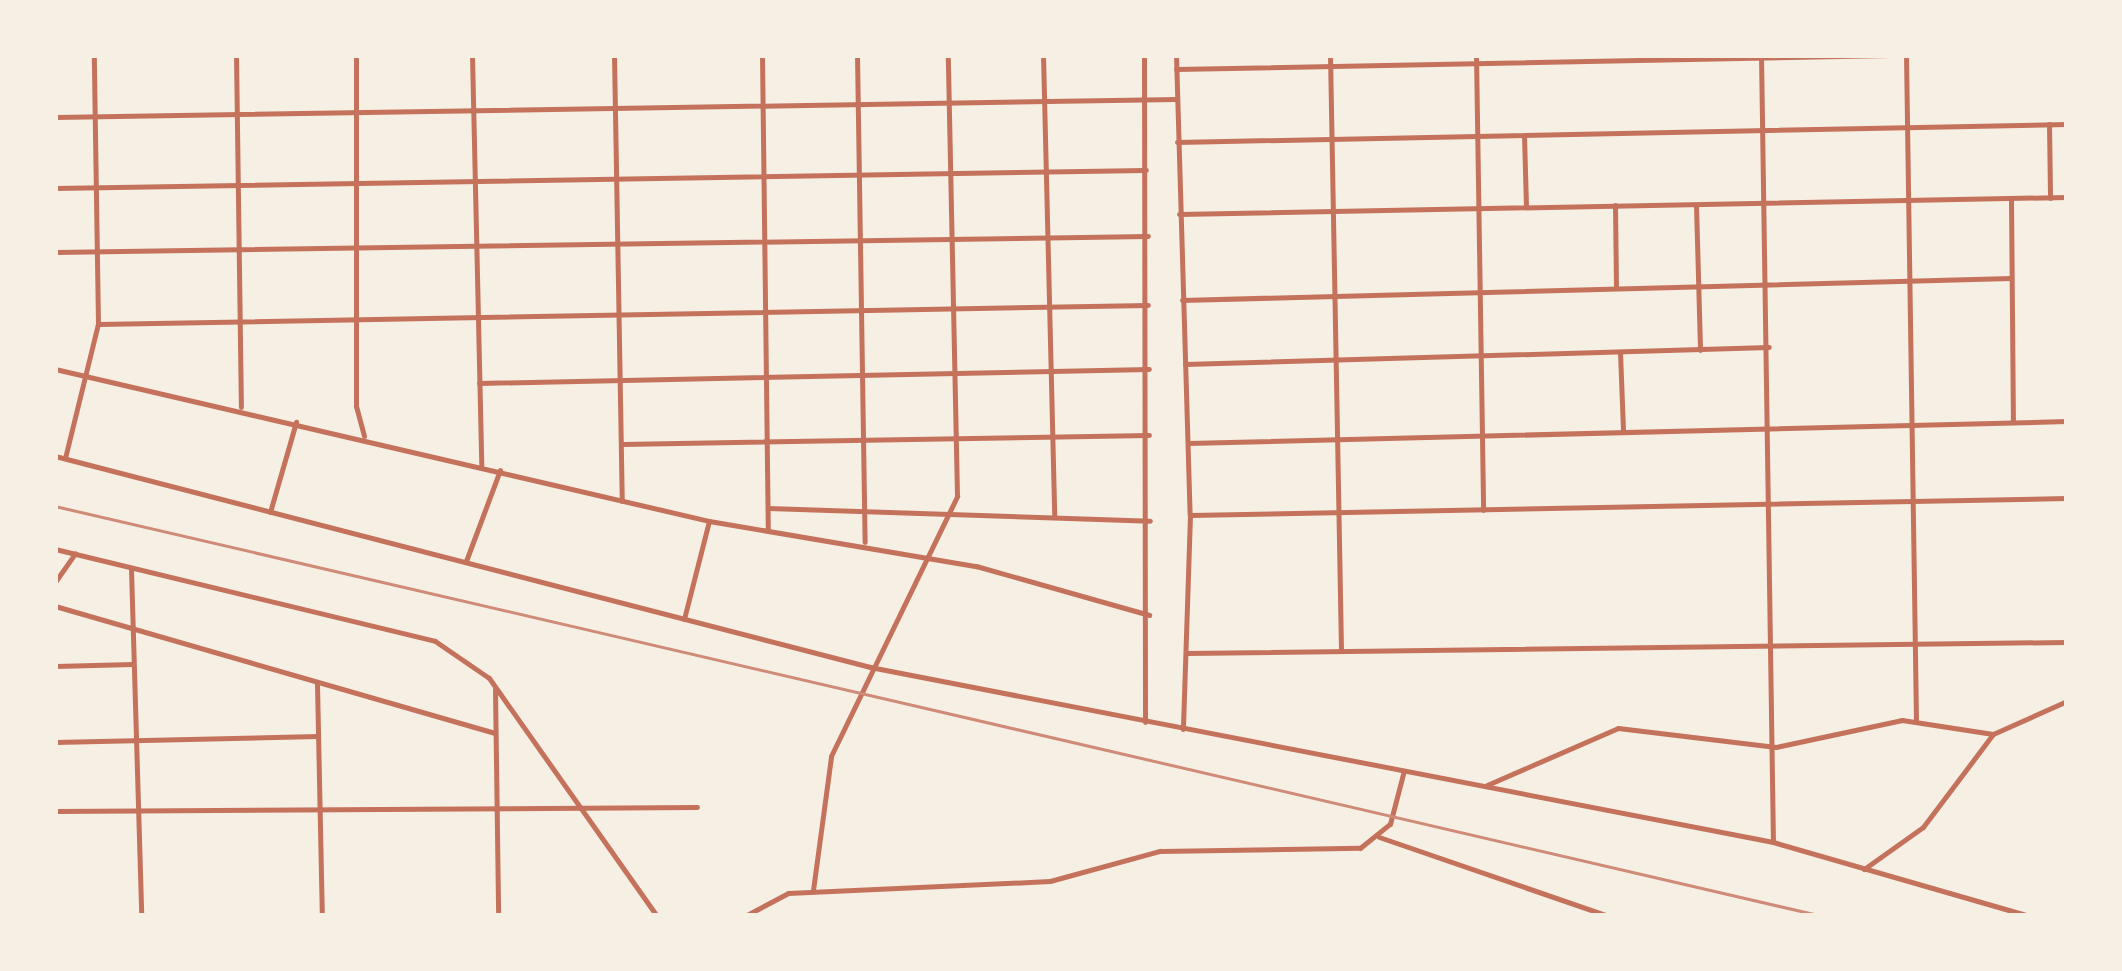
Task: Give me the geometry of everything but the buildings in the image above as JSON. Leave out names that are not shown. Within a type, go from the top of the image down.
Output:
[{"type":"street","points":[[64,458],[88,378],[98,324],[94,55]]},
{"type":"street","points":[[236,55],[241,408]]},
{"type":"street","points":[[356,55],[364,436]]},
{"type":"street","points":[[472,55],[481,465]]},
{"type":"street","points":[[614,55],[622,501]]},
{"type":"street","points":[[762,55],[768,529]]},
{"type":"street","points":[[857,55],[865,542]]},
{"type":"street","points":[[812,890],[823,779],[870,667],[958,488],[948,55]]},
{"type":"street","points":[[1043,55],[1054,518]]},
{"type":"street","points":[[1144,55],[1150,521],[1145,723]]},
{"type":"street","points":[[1176,55],[1190,516],[1183,729]]},
{"type":"street","points":[[1330,55],[1341,652]]},
{"type":"street","points":[[1476,55],[1482,510]]},
{"type":"street","points":[[1176,69],[1890,55]]},
{"type":"street","points":[[1906,55],[1919,646],[1916,720]]},
{"type":"street","points":[[1761,56],[1772,504],[1774,842]]},
{"type":"street","points":[[55,118],[472,113],[1045,98],[1176,100]]},
{"type":"street","points":[[2048,124],[2050,198]]},
{"type":"street","points":[[1177,142],[2067,124]]},
{"type":"street","points":[[1524,135],[1526,206]]},
{"type":"street","points":[[55,188],[1146,170]]},
{"type":"street","points":[[1179,214],[2067,197]]},
{"type":"street","points":[[2011,199],[2012,422]]},
{"type":"street","points":[[1616,205],[1616,286]]},
{"type":"street","points":[[1696,205],[1700,350]]},
{"type":"street","points":[[55,252],[1148,236]]},
{"type":"street","points":[[1182,300],[1698,283],[2011,278]]},
{"type":"street","points":[[98,324],[1148,305]]},
{"type":"street","points":[[1185,364],[1769,347]]},
{"type":"street","points":[[1620,352],[1623,428]]},
{"type":"street","points":[[55,370],[364,436],[709,521],[865,542],[925,555],[1149,615]]},
{"type":"street","points":[[479,383],[1149,370]]},
{"type":"street","points":[[1188,443],[1623,428],[2067,421]]},
{"type":"street","points":[[270,512],[296,422]]},
{"type":"street","points":[[622,444],[1149,435]]},
{"type":"street","points":[[55,456],[870,667],[1404,774],[1774,842],[2028,916]]},
{"type":"street","points":[[466,561],[500,470]]},
{"type":"street","points":[[1190,516],[2067,498]]},
{"type":"street","points":[[768,508],[1150,521]]},
{"type":"street","points":[[684,619],[709,521]]},
{"type":"street","points":[[55,549],[435,641],[495,686],[657,916]]},
{"type":"street","points":[[55,582],[75,553]]},
{"type":"street","points":[[55,564],[70,560]]},
{"type":"street","points":[[131,568],[141,916]]},
{"type":"street","points":[[55,606],[131,635],[494,732]]},
{"type":"street","points":[[1187,653],[1774,649],[2067,642]]},
{"type":"street","points":[[55,666],[133,664]]},
{"type":"street","points":[[317,683],[322,916]]},
{"type":"street","points":[[495,686],[498,916]]},
{"type":"street","points":[[1864,869],[1923,827],[1993,734],[2067,700]]},
{"type":"street","points":[[1484,787],[1618,728],[1776,746],[1916,720],[1993,734]]},
{"type":"street","points":[[55,742],[318,736]]},
{"type":"street","points":[[1378,837],[1404,774]]},
{"type":"street","points":[[55,811],[319,806],[498,805],[584,810],[697,807]]},
{"type":"street","points":[[745,916],[812,890],[1050,881],[1160,851],[1326,852],[1378,837],[1609,916]]},
{"type":"railway","points":[[55,506],[1822,916]]}]
